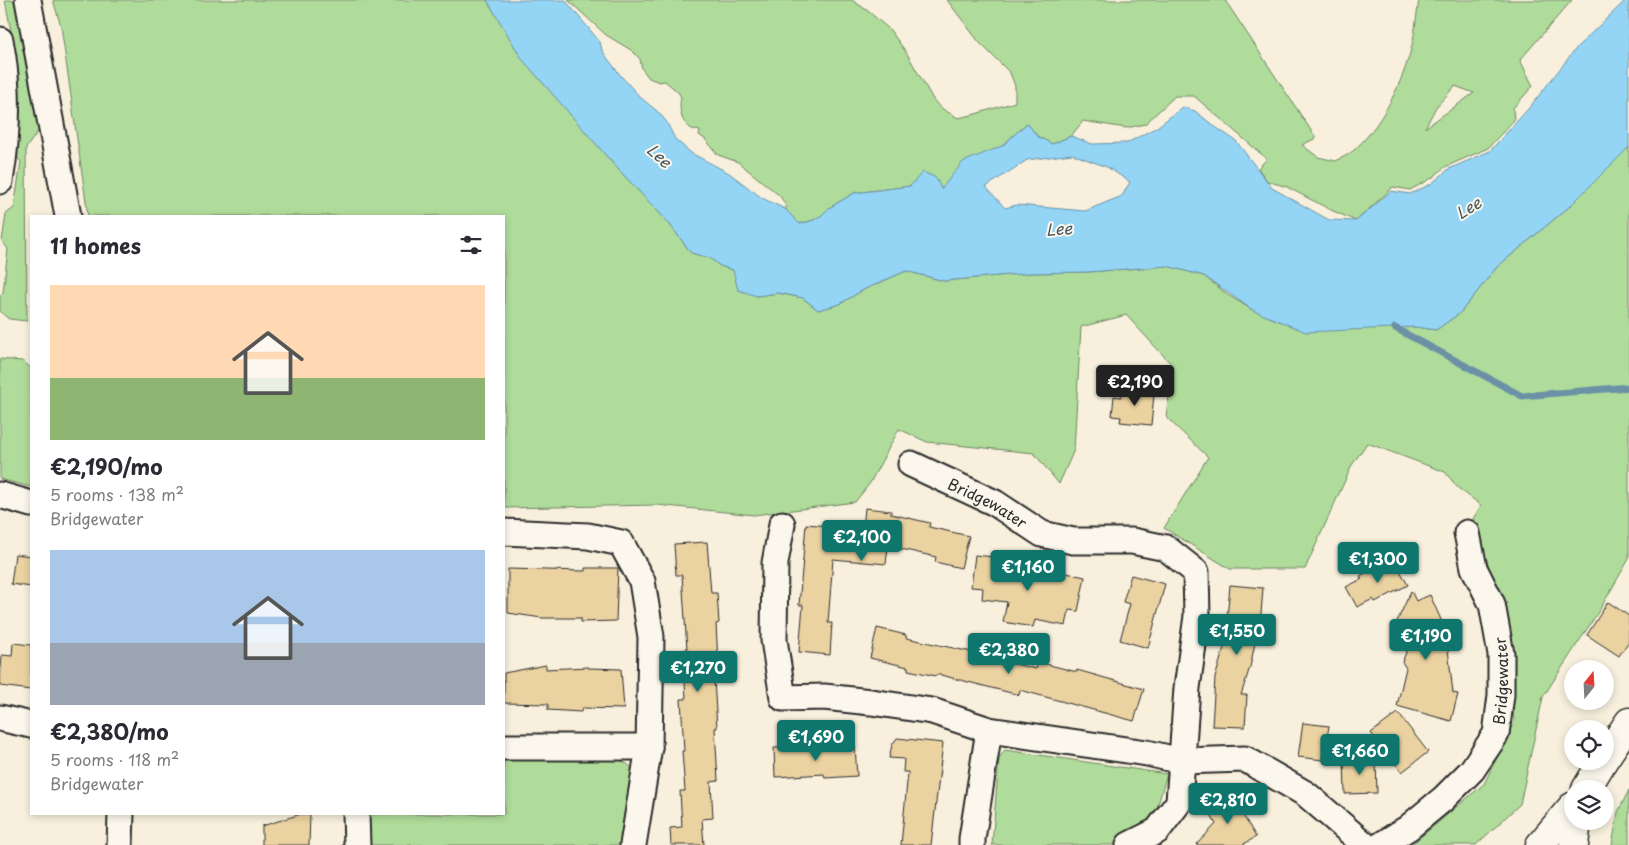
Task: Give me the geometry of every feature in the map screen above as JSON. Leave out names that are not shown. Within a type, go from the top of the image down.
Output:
[{"type":"highway","points":[[1614,745],[1629,722]]},
{"type":"highway","points":[[1540,845],[1564,816]]},
{"type":"highway","points":[[1574,845],[1576,830]]},
{"type":"street","points":[[28,0],[68,215]]},
{"type":"street","points":[[0,40],[5,75],[6,122],[0,181]]},
{"type":"street","name":"Bridgewater","points":[[911,464],[995,503],[1042,534],[1073,541],[1132,541],[1166,548],[1196,572],[1197,616],[1187,688],[1179,802],[1157,830],[1129,845]]},
{"type":"street","points":[[0,495],[30,504]]},
{"type":"street","points":[[782,524],[775,563],[774,640],[783,698],[824,697],[932,711],[989,730],[1147,753],[1181,761],[1244,759],[1306,794],[1365,845]]},
{"type":"street","points":[[505,532],[588,536],[621,543],[642,581],[651,637],[649,748],[633,845]]},
{"type":"street","name":"Bridgewater","points":[[1381,845],[1408,828],[1443,799],[1472,770],[1496,734],[1501,695],[1501,654],[1492,604],[1474,568],[1466,533]]},
{"type":"street","points":[[0,718],[30,726]]},
{"type":"street","points":[[972,845],[989,730]]},
{"type":"street","points":[[505,746],[649,748]]},
{"type":"street","points":[[120,845],[121,815]]},
{"type":"street","points":[[356,815],[357,845]]},
{"type":"green space","points":[[5,0],[17,0],[39,130],[26,148],[27,321],[9,319],[0,312],[0,295],[3,292],[8,249],[2,241],[6,214],[14,208],[21,162],[15,154],[18,112],[17,62]]},
{"type":"green space","points":[[53,0],[487,0],[523,59],[616,167],[668,222],[691,253],[710,258],[720,266],[733,270],[757,296],[778,293],[803,298],[818,310],[840,304],[863,290],[906,271],[944,281],[1030,273],[1088,272],[1167,266],[1204,276],[1228,295],[1254,311],[1370,328],[1415,327],[1436,330],[1460,313],[1497,267],[1570,206],[1629,147],[1629,559],[1600,609],[1567,660],[1564,660],[1564,665],[1543,697],[1520,804],[1476,845],[1411,845],[1484,784],[1514,722],[1509,628],[1473,519],[1481,505],[1458,488],[1445,472],[1367,443],[1352,465],[1305,569],[1230,569],[1164,528],[1208,457],[1166,417],[1173,366],[1126,315],[1081,327],[1074,450],[1059,484],[1034,453],[927,442],[899,429],[870,483],[855,502],[754,515],[657,505],[505,508],[505,215],[88,215],[61,26]]},
{"type":"green space","points":[[568,0],[852,0],[890,30],[906,52],[934,101],[944,110],[958,118],[1015,102],[1015,86],[1010,73],[979,42],[947,0],[1225,0],[1316,138],[1302,145],[1318,157],[1336,161],[1351,152],[1363,141],[1380,119],[1395,93],[1412,47],[1419,0],[1572,0],[1520,60],[1533,86],[1513,108],[1514,120],[1488,148],[1445,167],[1432,178],[1410,190],[1393,187],[1356,221],[1287,187],[1267,181],[1258,168],[1267,159],[1194,96],[1175,96],[1145,124],[1126,128],[1083,121],[1071,136],[1052,144],[1037,136],[1027,123],[1002,146],[941,189],[910,186],[854,193],[829,208],[814,220],[799,224],[786,210],[786,206],[780,196],[738,162],[718,155],[705,139],[699,135],[700,131],[687,126],[681,115],[681,97],[678,92],[665,81],[659,82],[649,78],[642,69],[640,59],[631,50],[606,35]],"holes":[[[1455,86],[1474,93],[1425,128],[1436,107]]]},
{"type":"green space","points":[[0,359],[22,361],[30,367],[30,487],[0,479]]},
{"type":"green space","points":[[1005,750],[1167,774],[1153,821],[1124,841],[1113,845],[992,845],[999,758]]},
{"type":"green space","points":[[505,757],[610,758],[622,761],[631,767],[636,774],[624,845],[369,845],[365,836],[365,815],[505,815]]},
{"type":"green space","points":[[1629,790],[1629,845],[1612,845],[1618,812]]},
{"type":"water","name":"Lee","points":[[487,0],[565,0],[600,42],[602,50],[621,76],[666,121],[675,139],[691,153],[729,173],[762,198],[785,209],[800,224],[814,220],[829,208],[854,193],[910,186],[923,172],[936,178],[941,189],[963,162],[1002,146],[1027,123],[1037,136],[1052,144],[1071,136],[1092,144],[1127,143],[1157,127],[1183,107],[1195,111],[1236,141],[1272,188],[1329,220],[1356,221],[1391,191],[1410,194],[1431,184],[1449,169],[1490,151],[1529,108],[1578,46],[1626,0],[1629,0],[1629,147],[1570,206],[1497,267],[1460,313],[1436,330],[1415,327],[1306,332],[1254,311],[1204,276],[1167,266],[1088,272],[1030,273],[944,281],[906,271],[863,290],[840,304],[818,310],[803,298],[778,293],[757,296],[738,290],[733,270],[720,266],[710,258],[691,253],[668,222],[616,167],[522,59]],"holes":[[[1072,154],[1107,167],[1130,182],[1122,196],[1085,211],[1017,205],[1005,208],[986,187],[1027,160]]]},
{"type":"building","points":[[1140,387],[1149,389],[1154,395],[1151,425],[1120,422],[1121,417],[1112,416],[1114,396],[1121,397],[1122,390],[1137,392]]},
{"type":"building","points":[[865,508],[891,511],[891,514],[930,523],[929,527],[969,536],[961,568],[935,562],[936,557],[888,546],[886,564],[833,559],[828,623],[832,623],[830,655],[799,652],[803,605],[799,605],[806,524],[863,529]]},
{"type":"building","points":[[707,542],[711,593],[717,593],[719,623],[716,624],[719,680],[714,680],[718,781],[711,782],[713,818],[702,819],[704,845],[671,845],[670,828],[682,827],[680,791],[685,791],[681,699],[686,699],[683,650],[687,650],[682,575],[676,575],[674,544]]},
{"type":"building","points":[[15,554],[30,556],[30,587],[11,584]]},
{"type":"building","points":[[975,555],[1003,558],[1002,568],[1056,578],[1057,571],[1085,577],[1078,611],[1069,610],[1066,626],[1035,620],[1033,627],[1003,622],[1007,602],[982,599],[983,588],[971,587]]},
{"type":"building","points":[[1393,558],[1408,585],[1375,602],[1373,599],[1357,607],[1346,587],[1362,579],[1360,576]]},
{"type":"building","points":[[585,568],[618,568],[616,621],[581,622],[581,618],[542,618],[508,613],[508,569],[585,571]]},
{"type":"building","points":[[1131,575],[1165,584],[1148,648],[1120,640],[1130,604],[1123,602]]},
{"type":"building","points":[[1230,585],[1263,588],[1261,614],[1250,667],[1241,695],[1247,695],[1245,727],[1212,726],[1215,678],[1225,644],[1222,644],[1227,619]]},
{"type":"building","points":[[1411,591],[1416,601],[1430,595],[1446,631],[1453,693],[1458,694],[1451,721],[1397,706],[1406,668],[1402,662],[1410,643],[1394,628]]},
{"type":"building","points":[[1608,602],[1629,616],[1629,641],[1619,656],[1587,635]]},
{"type":"building","points":[[877,628],[906,635],[906,638],[986,655],[986,657],[1036,669],[1038,662],[1077,672],[1077,670],[1144,689],[1134,721],[1020,690],[1019,695],[937,674],[936,676],[908,670],[908,667],[870,658]]},
{"type":"building","points":[[13,643],[30,645],[30,690],[0,686],[2,655],[12,656]]},
{"type":"building","points":[[546,665],[546,669],[588,667],[621,669],[624,709],[582,708],[581,712],[548,710],[548,704],[505,703],[505,673]]},
{"type":"building","points":[[1398,713],[1428,752],[1402,772],[1371,733]]},
{"type":"building","points":[[1303,723],[1329,726],[1323,760],[1298,757]]},
{"type":"building","points":[[897,738],[943,743],[931,845],[901,845],[908,772],[903,772],[904,759],[889,758],[892,745]]},
{"type":"building","points":[[806,746],[806,749],[855,746],[857,776],[825,778],[824,774],[775,777],[774,748]]},
{"type":"building","points":[[1376,758],[1377,793],[1345,794],[1344,759]]},
{"type":"building","points":[[1231,795],[1256,837],[1242,845],[1196,845],[1216,824],[1207,809]]},
{"type":"building","points":[[298,815],[310,815],[309,845],[262,845],[262,826]]},
{"type":"waterway","points":[[1395,328],[1522,396],[1629,387]]}]
